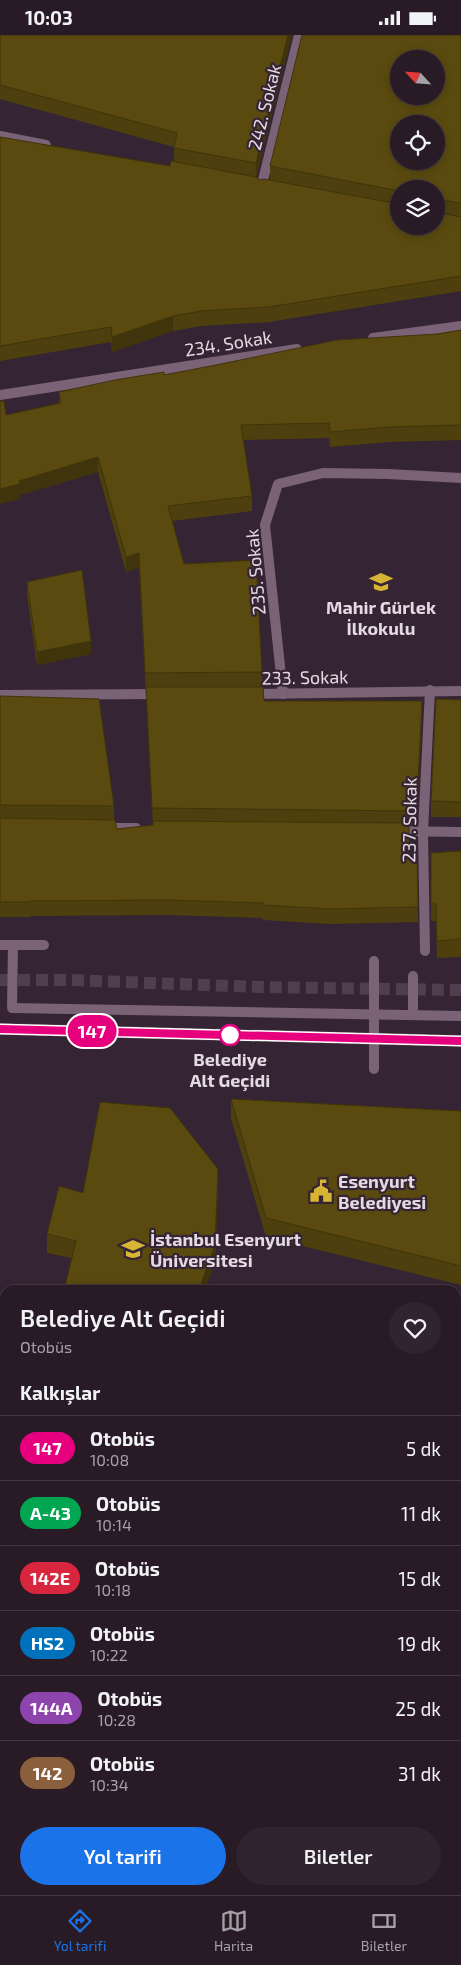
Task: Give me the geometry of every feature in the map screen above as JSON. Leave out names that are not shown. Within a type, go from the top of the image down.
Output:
[{"type":"street","name":"242. Sokak","points":[[261,187],[299,35]]},
{"type":"street","points":[[0,136],[58,147]]},
{"type":"street","points":[[363,340],[461,326]]},
{"type":"street","name":"234. Sokak","points":[[0,395],[304,348]]},
{"type":"street","name":"235. Sokak","points":[[283,694],[265,525],[278,484],[323,473],[388,473],[461,478]]},
{"type":"street","name":"237. Sokak","points":[[425,951],[424,831],[430,690]]},
{"type":"street","name":"233. Sokak","points":[[244,694],[461,691]]},
{"type":"street","points":[[0,695],[166,694]]},
{"type":"street","points":[[89,828],[148,828]]},
{"type":"street","points":[[384,831],[461,832]]},
{"type":"street","points":[[0,945],[44,945]]},
{"type":"street","points":[[13,945],[12,1008],[461,1016]]},
{"type":"street","points":[[374,961],[374,1069]]},
{"type":"street","points":[[413,976],[413,1014]]},
{"type":"building","points":[[0,35],[288,35],[256,163],[174,148],[177,133],[0,85]]},
{"type":"building","points":[[302,35],[461,35],[461,203],[445,200],[445,180],[390,180],[390,189],[270,166]]},
{"type":"building","points":[[0,137],[170,166],[171,161],[256,177],[260,180],[264,179],[390,202],[390,235],[445,235],[445,214],[461,217],[461,276],[269,307],[201,311],[173,316],[112,337],[111,327],[0,346]]},
{"type":"building","points":[[461,330],[461,425],[390,427],[330,432],[329,423],[241,425],[252,496],[168,506],[184,564],[256,560],[262,672],[145,673],[139,553],[126,557],[98,457],[19,481],[20,484],[0,489],[0,401],[4,401],[6,415],[61,403],[59,392],[115,380],[164,372],[164,375],[337,340],[438,334]]},
{"type":"building","points":[[82,570],[91,641],[37,652],[27,582]]},
{"type":"building","points":[[146,687],[263,687],[264,701],[422,701],[417,802],[409,802],[409,811],[152,808]]},
{"type":"building","points":[[0,696],[99,699],[114,806],[0,805]]},
{"type":"building","points":[[436,699],[461,700],[461,802],[431,801]]},
{"type":"building","points":[[0,818],[115,820],[117,829],[153,825],[153,821],[409,823],[409,857],[417,856],[418,907],[330,909],[263,905],[263,903],[167,900],[0,902]]},
{"type":"building","points":[[461,851],[461,939],[437,941],[436,904],[431,904],[431,853]]},
{"type":"building","points":[[231,1099],[461,1111],[461,1266],[266,1218]]},
{"type":"building","points":[[100,1102],[170,1108],[218,1169],[215,1245],[201,1285],[65,1285],[76,1241],[47,1234],[59,1186],[83,1193]]},
{"type":"tunnel","points":[[0,980],[461,990]]},
{"type":"tunnel","points":[[0,1029],[461,1041]]},
{"type":"bus line","name":"147","points":[[0,1029],[461,1041]]},
{"type":"place","name":"Mahir Gürlek İlkokulu","points":[[381,582]]},
{"type":"place","name":"Belediye Alt Geçidi","points":[[230,1035]]},
{"type":"place","name":"Esenyurt Belediyesi","points":[[321,1191]]},
{"type":"place","name":"İstanbul Esenyurt Üniversitesi","points":[[133,1249]]}]
